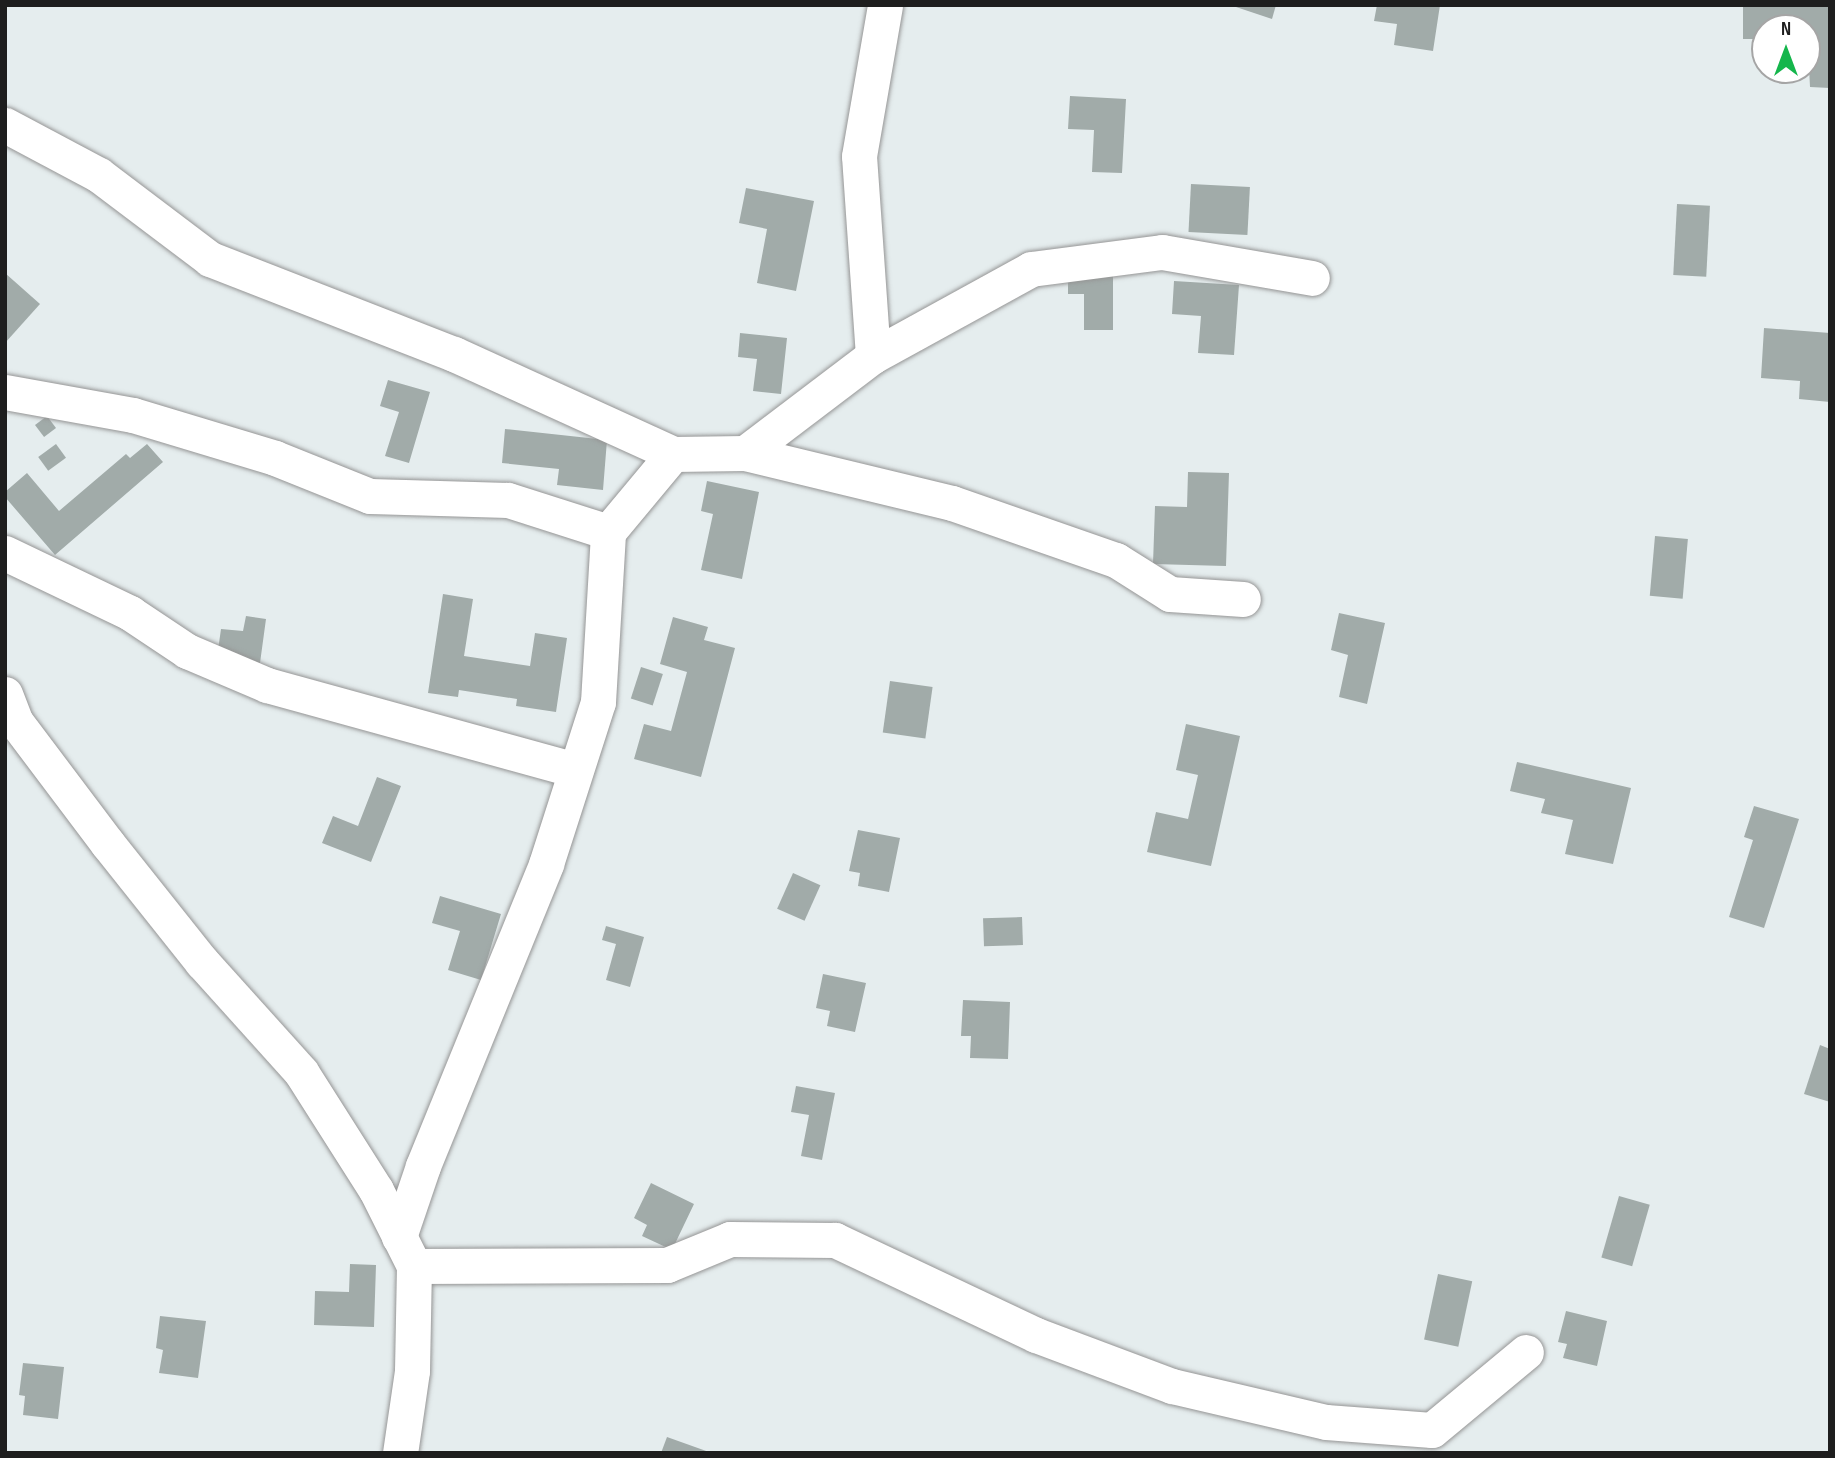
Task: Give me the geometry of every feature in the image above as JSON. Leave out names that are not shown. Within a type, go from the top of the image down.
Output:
[{"type":"street","points":[[873,356],[859,156],[885,5]]},
{"type":"street","points":[[5,125],[99,175],[210,259],[454,354],[673,454],[745,453],[952,503],[1116,560],[1170,594],[1243,600]]},
{"type":"street","points":[[745,453],[873,356],[1031,269],[1162,252],[1312,278]]},
{"type":"street","points":[[5,392],[132,415],[275,458],[370,496],[508,500],[608,532]]},
{"type":"street","points":[[400,1453],[412,1371],[407,1251],[423,1166],[546,864],[598,702],[608,532],[673,454]]},
{"type":"street","points":[[5,553],[130,613],[187,651],[267,685],[576,769]]},
{"type":"street","points":[[9,715],[202,962],[301,1072],[376,1189],[407,1251]]},
{"type":"street","points":[[407,1251],[667,1265],[730,1239],[835,1240],[1035,1335],[1172,1386],[1339,1423],[1432,1430],[1526,1352]]},
{"type":"building","points":[[1230,5],[1276,5],[1272,19]]},
{"type":"building","points":[[1377,5],[1440,5],[1433,51],[1394,45],[1397,24],[1374,21]]},
{"type":"building","points":[[1743,5],[1830,5],[1830,88],[1810,87],[1810,84],[1821,84],[1821,14],[1751,14],[1751,39],[1743,39]]},
{"type":"building","points":[[1070,96],[1126,99],[1122,173],[1092,172],[1094,130],[1068,129]]},
{"type":"building","points":[[1191,184],[1250,187],[1247,235],[1188,232]]},
{"type":"building","points":[[746,188],[814,201],[796,291],[757,283],[767,229],[739,223]]},
{"type":"building","points":[[1677,204],[1710,206],[1706,277],[1673,275]]},
{"type":"building","points":[[5,273],[40,304],[5,343]]},
{"type":"building","points":[[1068,273],[1113,273],[1113,330],[1084,330],[1084,294],[1068,294]]},
{"type":"building","points":[[1174,281],[1239,285],[1234,355],[1198,353],[1201,316],[1172,314]]},
{"type":"building","points":[[1764,328],[1830,333],[1830,402],[1799,399],[1800,381],[1761,378]]},
{"type":"building","points":[[740,333],[787,338],[781,394],[753,391],[757,359],[738,357]]},
{"type":"building","points":[[388,380],[430,392],[409,463],[385,456],[399,412],[380,406]]},
{"type":"building","points":[[47,416],[56,428],[44,437],[35,425]]},
{"type":"building","points":[[505,429],[607,440],[603,490],[557,485],[559,469],[502,463]]},
{"type":"building","points":[[56,444],[66,458],[48,471],[38,457]]},
{"type":"building","points":[[147,444],[163,462],[55,555],[5,497],[5,492],[27,473],[59,511],[126,454],[130,458]]},
{"type":"building","points":[[1188,472],[1229,473],[1226,566],[1153,564],[1155,506],[1187,507]]},
{"type":"building","points":[[707,481],[759,492],[742,579],[701,570],[713,514],[701,511]]},
{"type":"building","points":[[1655,536],[1688,539],[1683,599],[1650,596]]},
{"type":"building","points":[[443,594],[473,599],[464,656],[530,666],[535,633],[567,638],[556,712],[516,706],[517,699],[459,690],[458,697],[428,693]]},
{"type":"building","points":[[1339,613],[1385,623],[1367,704],[1339,697],[1348,655],[1331,650]]},
{"type":"building","points":[[246,616],[266,619],[260,663],[217,657],[221,629],[243,631]]},
{"type":"building","points":[[673,617],[708,627],[704,640],[735,648],[701,777],[634,759],[644,724],[671,731],[687,672],[660,664]]},
{"type":"building","points":[[641,667],[663,674],[653,705],[631,698]]},
{"type":"building","points":[[890,681],[933,687],[925,738],[883,732]]},
{"type":"building","points":[[1186,724],[1240,736],[1211,866],[1147,852],[1156,812],[1188,819],[1198,775],[1176,770]]},
{"type":"building","points":[[1517,762],[1631,788],[1613,864],[1565,854],[1573,820],[1541,813],[1545,799],[1510,791]]},
{"type":"building","points":[[377,777],[401,786],[371,862],[322,843],[333,816],[358,826]]},
{"type":"building","points":[[1754,806],[1799,819],[1764,928],[1729,917],[1753,840],[1744,837]]},
{"type":"building","points":[[858,830],[900,838],[889,892],[858,886],[860,873],[849,871]]},
{"type":"building","points":[[793,873],[820,885],[805,921],[777,909]]},
{"type":"building","points":[[440,896],[501,914],[481,980],[448,970],[460,931],[432,923]]},
{"type":"building","points":[[1022,917],[1023,945],[984,946],[983,918]]},
{"type":"building","points":[[606,926],[644,937],[630,987],[606,980],[616,944],[602,940]]},
{"type":"building","points":[[823,974],[866,983],[855,1032],[827,1026],[830,1011],[816,1008]]},
{"type":"building","points":[[963,1000],[1010,1002],[1008,1059],[970,1058],[971,1036],[961,1036]]},
{"type":"building","points":[[1820,1045],[1830,1049],[1830,1102],[1804,1094]]},
{"type":"building","points":[[796,1086],[835,1093],[822,1160],[801,1156],[809,1115],[791,1112]]},
{"type":"building","points":[[651,1183],[694,1204],[672,1250],[642,1236],[647,1225],[634,1218]]},
{"type":"building","points":[[1619,1196],[1650,1205],[1632,1266],[1601,1258]]},
{"type":"building","points":[[350,1264],[376,1265],[374,1327],[314,1325],[315,1291],[349,1292]]},
{"type":"building","points":[[1438,1274],[1472,1281],[1458,1347],[1424,1340]]},
{"type":"building","points":[[1566,1311],[1607,1321],[1597,1366],[1563,1358],[1567,1344],[1558,1342]]},
{"type":"building","points":[[160,1316],[206,1321],[198,1378],[159,1373],[163,1350],[156,1348]]},
{"type":"building","points":[[23,1363],[64,1367],[58,1419],[23,1415],[25,1396],[19,1395]]},
{"type":"building","points":[[667,1437],[709,1452],[661,1453]]}]
